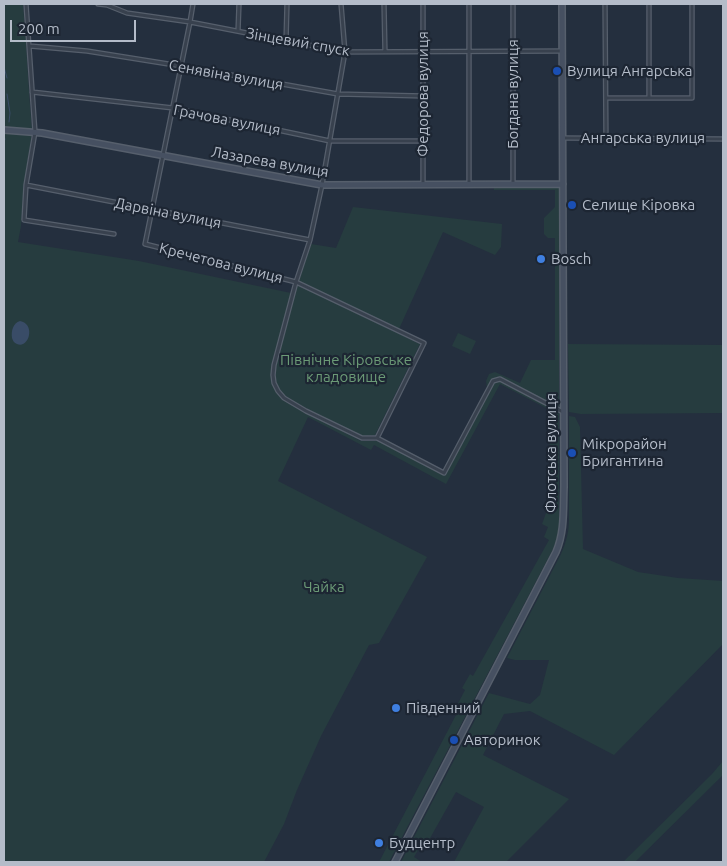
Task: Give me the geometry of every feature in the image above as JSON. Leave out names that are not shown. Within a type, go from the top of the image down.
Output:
[{"type":"street","points":[[26,4],[35,132],[26,186],[24,220],[114,234]]},
{"type":"street","name":"Зінцевий спуск","points":[[98,4],[107,5],[127,13],[190,22],[346,52],[562,51]]},
{"type":"street","points":[[152,209],[193,4]]},
{"type":"street","points":[[238,31],[239,4]]},
{"type":"street","points":[[286,41],[287,4]]},
{"type":"street","points":[[341,4],[346,52],[310,240],[296,282],[274,365],[273,379],[278,392],[301,408],[362,438],[377,438],[444,474],[493,381],[500,379],[563,412]]},
{"type":"street","points":[[384,4],[385,52]]},
{"type":"street","name":"Федорова вулиця","points":[[423,4],[423,185]]},
{"type":"street","points":[[469,4],[469,184]]},
{"type":"street","name":"Богдана вулиця","points":[[513,4],[513,184]]},
{"type":"street","name":"Флотська вулиця","points":[[395,862],[560,541],[563,523],[562,4]]},
{"type":"street","points":[[605,4],[606,139]]},
{"type":"street","points":[[648,4],[649,98]]},
{"type":"street","points":[[606,98],[692,98],[692,4]]},
{"type":"street","name":"Сенявіна вулиця","points":[[30,46],[87,51],[338,94],[423,96]]},
{"type":"street","name":"Грачова вулиця","points":[[32,92],[173,108],[330,141],[423,141]]},
{"type":"street","name":"Лазарева вулиця","points":[[4,130],[35,132],[322,185],[563,184]]},
{"type":"street","name":"Ангарська вулиця","points":[[562,138],[723,139]]},
{"type":"street","name":"Дарвіна вулиця","points":[[26,186],[310,240]]},
{"type":"street","name":"Кречетова вулиця","points":[[152,209],[145,244],[296,282],[424,343],[377,438]]},
{"type":"green space","points":[[4,4],[23,4],[32,130],[5,128]]},
{"type":"green space","name":"Чайка","points":[[5,132],[32,133],[18,242],[139,261],[291,293],[272,365],[272,379],[276,392],[294,406],[361,441],[378,441],[380,437],[443,470],[487,388],[486,381],[489,374],[495,372],[520,383],[531,360],[555,360],[555,238],[548,238],[544,234],[544,218],[555,207],[555,190],[494,190],[494,186],[559,186],[559,527],[557,539],[389,862],[379,862],[456,715],[453,713],[465,690],[462,688],[470,674],[473,676],[549,540],[544,537],[548,527],[542,524],[549,505],[550,410],[500,384],[446,484],[374,445],[371,450],[308,417],[278,481],[427,557],[379,643],[369,645],[321,736],[284,824],[264,862],[4,862]]},
{"type":"green space","points":[[353,207],[502,224],[501,247],[495,255],[443,232],[399,329],[298,281],[311,244],[336,248]]},
{"type":"green space","name":"Північне Кіровське кладовище","points":[[297,284],[420,344],[375,435],[361,436],[296,403],[280,391],[274,374],[276,360]]},
{"type":"green space","points":[[458,333],[476,341],[470,354],[452,346]]},
{"type":"green space","points":[[568,344],[723,345],[723,413],[581,414],[569,412]]},
{"type":"green space","points":[[569,416],[575,417],[580,427],[583,549],[638,572],[678,578],[723,581],[723,644],[614,755],[530,711],[504,714],[483,755],[569,799],[506,862],[454,862],[484,807],[456,792],[429,840],[425,838],[414,857],[422,862],[401,862],[489,693],[530,704],[540,695],[549,660],[515,660],[507,658],[561,554],[567,537],[569,519]]},
{"type":"green space","points":[[723,761],[723,775],[635,862],[623,862],[712,774]]},
{"type":"water","points":[[20,321],[25,323],[29,331],[27,340],[21,345],[12,339],[14,325]]},
{"type":"waterway","points":[[4,67],[7,78]]},
{"type":"waterway","points":[[7,94],[10,113],[9,122]]},
{"type":"waterway","points":[[4,216],[4,253]]},
{"type":"place","name":"Вулиця Ангарська","points":[[557,71]]},
{"type":"place","name":"Селище Кіровка","points":[[572,205]]},
{"type":"place","name":"Bosch","points":[[541,259]]},
{"type":"place","name":"Мікрорайон Бригантина","points":[[572,453]]},
{"type":"place","name":"Південний","points":[[396,708]]},
{"type":"place","name":"Авторинок","points":[[454,740]]},
{"type":"place","name":"Будцентр","points":[[379,843]]}]
